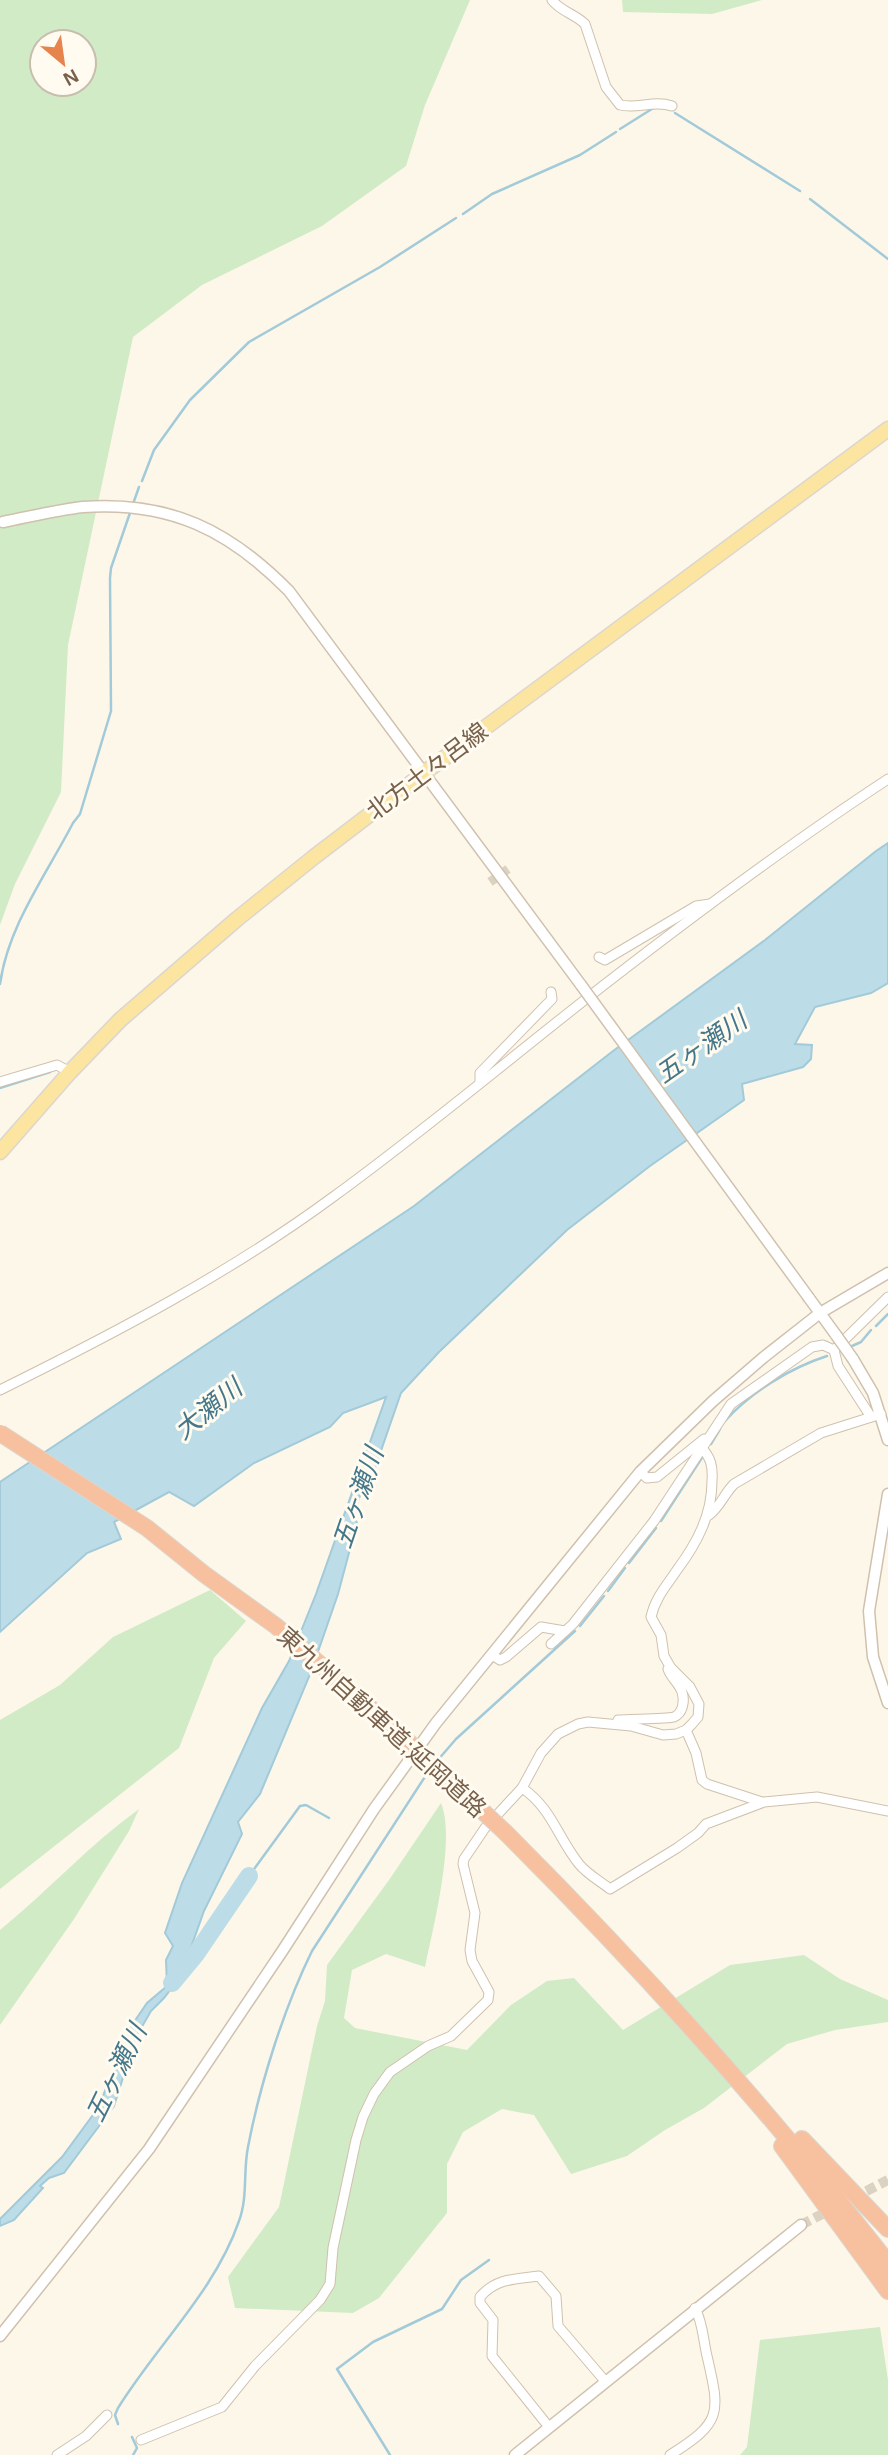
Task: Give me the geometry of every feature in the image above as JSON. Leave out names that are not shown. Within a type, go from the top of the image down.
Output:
[{"type":"highway","name":"東九州自動車道;延岡道路","points":[[0,1433],[147,1528],[204,1574],[276,1626],[400,1734],[506,1833],[666,1999],[812,2167],[888,2263]]},
{"type":"highway","points":[[666,1999],[888,2229]]},
{"type":"highway","name":"東九州自動車道;延岡道路","points":[[721,2062],[888,2278]]},
{"type":"highway","points":[[759,2112],[888,2291]]},
{"type":"main road","name":"北方土々呂線","points":[[0,1152],[120,1020],[237,919],[424,773],[888,429]]},
{"type":"street","points":[[552,0],[555,5],[585,23],[607,87],[620,105],[632,107],[663,103],[672,106]]},
{"type":"street","points":[[3,522],[81,508],[145,508],[189,521],[223,537],[261,562],[289,591],[836,1335],[873,1393],[876,1415]]},
{"type":"street","points":[[0,1390],[197,1286],[332,1198],[711,904],[888,779]]},
{"type":"street","points":[[599,957],[605,960],[696,906],[711,904]]},
{"type":"street","points":[[480,1083],[480,1073],[552,999],[551,992]]},
{"type":"street","points":[[0,1082],[57,1065],[70,1072]]},
{"type":"street","points":[[0,2336],[149,2148],[283,1950],[374,1809],[436,1723],[640,1472],[713,1401],[764,1357],[820,1313],[888,1273]]},
{"type":"street","points":[[834,1350],[888,1297]]},
{"type":"street","points":[[551,1644],[565,1632],[601,1590],[654,1521],[730,1404],[812,1347],[823,1345],[834,1350]]},
{"type":"street","points":[[834,1350],[838,1366],[876,1415],[888,1440]]},
{"type":"street","points":[[709,1515],[716,1510],[725,1493],[734,1485],[783,1454],[821,1433],[876,1415]]},
{"type":"street","points":[[640,1472],[647,1478],[657,1476],[706,1438]]},
{"type":"street","points":[[141,2440],[222,2407],[255,2366],[307,2315],[330,2284],[333,2248],[356,2140],[374,2094],[390,2072],[428,2046],[451,2036],[488,2000],[489,1992],[472,1961],[470,1950],[475,1913],[463,1864],[468,1851],[485,1828],[522,1788],[541,1753],[558,1734],[578,1724],[666,1718],[674,1717],[680,1712],[683,1706],[682,1692],[670,1675],[664,1656],[662,1635],[651,1617],[659,1595],[690,1552],[709,1515],[712,1499],[711,1460],[701,1447]]},
{"type":"street","points":[[888,1494],[869,1611],[873,1657],[888,1703]]},
{"type":"street","points":[[492,1655],[500,1660],[506,1657],[541,1627],[565,1632]]},
{"type":"street","points":[[599,1723],[631,1726],[663,1735],[686,1730],[698,1717],[699,1704],[690,1687],[671,1668],[664,1656]]},
{"type":"street","points":[[686,1730],[696,1753],[702,1780],[764,1802]]},
{"type":"street","points":[[522,1788],[540,1801],[579,1864],[610,1889],[677,1848],[706,1824],[764,1802],[817,1797],[888,1811]]},
{"type":"street","points":[[515,2455],[801,2225]]},
{"type":"street","points":[[550,2427],[492,2356],[493,2320],[480,2303],[480,2297],[488,2288],[505,2280],[539,2276],[556,2296],[558,2326],[605,2381]]},
{"type":"street","points":[[670,2455],[699,2436],[713,2418],[717,2398],[703,2339],[702,2321],[695,2308]]},
{"type":"street","points":[[57,2455],[86,2436],[107,2416]]},
{"type":"green space","points":[[0,0],[470,0],[425,105],[406,166],[322,226],[202,285],[133,337],[68,645],[61,792],[15,884],[0,925]]},
{"type":"green space","points":[[622,0],[762,0],[712,14],[623,12]]},
{"type":"green space","points":[[210,1590],[246,1621],[214,1658],[179,1748],[0,1889],[0,1720],[60,1685],[113,1637]]},
{"type":"green space","points":[[441,1803],[445,1819],[445,1860],[425,1967],[386,1954],[352,1970],[344,2018],[355,2028],[467,2050],[511,2005],[547,1981],[574,1978],[623,2030],[730,1965],[804,1955],[840,1979],[888,2000],[888,2022],[835,2030],[787,2044],[704,2108],[627,2156],[571,2174],[534,2115],[502,2109],[463,2132],[447,2164],[447,2213],[379,2298],[353,2313],[235,2308],[228,2277],[279,2207],[317,2026],[325,2001],[327,1965]]},
{"type":"green space","points":[[139,1809],[129,1831],[74,1919],[0,2025],[0,1930]]},
{"type":"green space","points":[[880,2327],[888,2380],[888,2455],[740,2455],[747,2447],[760,2340]]},
{"type":"water","points":[[888,843],[888,983],[871,993],[815,1007],[795,1044],[812,1045],[811,1059],[803,1067],[742,1084],[744,1100],[650,1166],[567,1230],[439,1352],[401,1393],[375,1468],[353,1515],[357,1523],[338,1594],[311,1672],[260,1794],[238,1822],[242,1834],[204,1911],[174,1985],[151,2011],[136,2037],[114,2106],[64,2173],[49,2178],[14,2220],[0,2226],[0,2219],[62,2157],[98,2108],[132,2025],[147,2003],[167,1986],[166,1960],[173,1946],[165,1933],[182,1883],[262,1708],[289,1661],[316,1594],[386,1397],[343,1413],[330,1427],[254,1463],[194,1506],[169,1492],[114,1522],[121,1539],[87,1553],[0,1632],[0,1482],[414,1206],[613,1051],[765,940]]},
{"type":"waterway","points":[[620,129],[655,107]]},
{"type":"waterway","points":[[675,113],[800,191]]},
{"type":"waterway","points":[[463,214],[492,194],[580,155],[616,132]]},
{"type":"waterway","points":[[810,199],[888,259]]},
{"type":"waterway","points":[[142,481],[154,450],[190,400],[249,342],[380,267],[456,218]]},
{"type":"waterway","points":[[133,504],[139,487]]},
{"type":"waterway","points":[[0,984],[4,963],[19,921],[80,814],[111,711],[110,578],[131,510]]},
{"type":"waterway","points":[[0,1088],[50,1072]]},
{"type":"waterway","points":[[876,1326],[888,1314]]},
{"type":"waterway","points":[[852,1346],[861,1342],[871,1330]]},
{"type":"waterway","points":[[725,1421],[747,1400],[772,1382],[827,1356]]},
{"type":"waterway","points":[[711,1444],[720,1429]]},
{"type":"waterway","points":[[661,1521],[703,1456]]},
{"type":"waterway","points":[[629,1563],[656,1528]]},
{"type":"waterway","points":[[608,1591],[625,1568]]},
{"type":"waterway","points":[[580,1626],[604,1596]]},
{"type":"waterway","points":[[437,1761],[456,1739],[575,1631]]},
{"type":"waterway","points":[[118,2424],[115,2415],[118,2408],[200,2294],[229,2247],[244,2203],[248,2147],[259,2098],[283,2021],[312,1951],[430,1769]]},
{"type":"waterway","points":[[249,1876],[300,1806],[306,1805],[329,1818]]},
{"type":"waterway","points":[[172,1983],[196,1954],[249,1876]]},
{"type":"waterway","points":[[390,2455],[337,2369],[373,2342],[442,2309],[461,2280],[489,2260]]},
{"type":"waterway","points":[[132,2437],[137,2448],[133,2455]]},
{"type":"tunnel","points":[[490,882],[508,869]]},
{"type":"tunnel","points":[[853,2198],[888,2180]]},
{"type":"tunnel","points":[[801,2225],[832,2209]]},
{"type":"water label","name":"五ヶ瀬川","points":[[701,1047]]},
{"type":"water label","name":"大瀬川","points":[[208,1409]]},
{"type":"water label","name":"五ヶ瀬川","points":[[358,1498]]},
{"type":"water label","name":"五ヶ瀬川","points":[[116,2073]]}]
